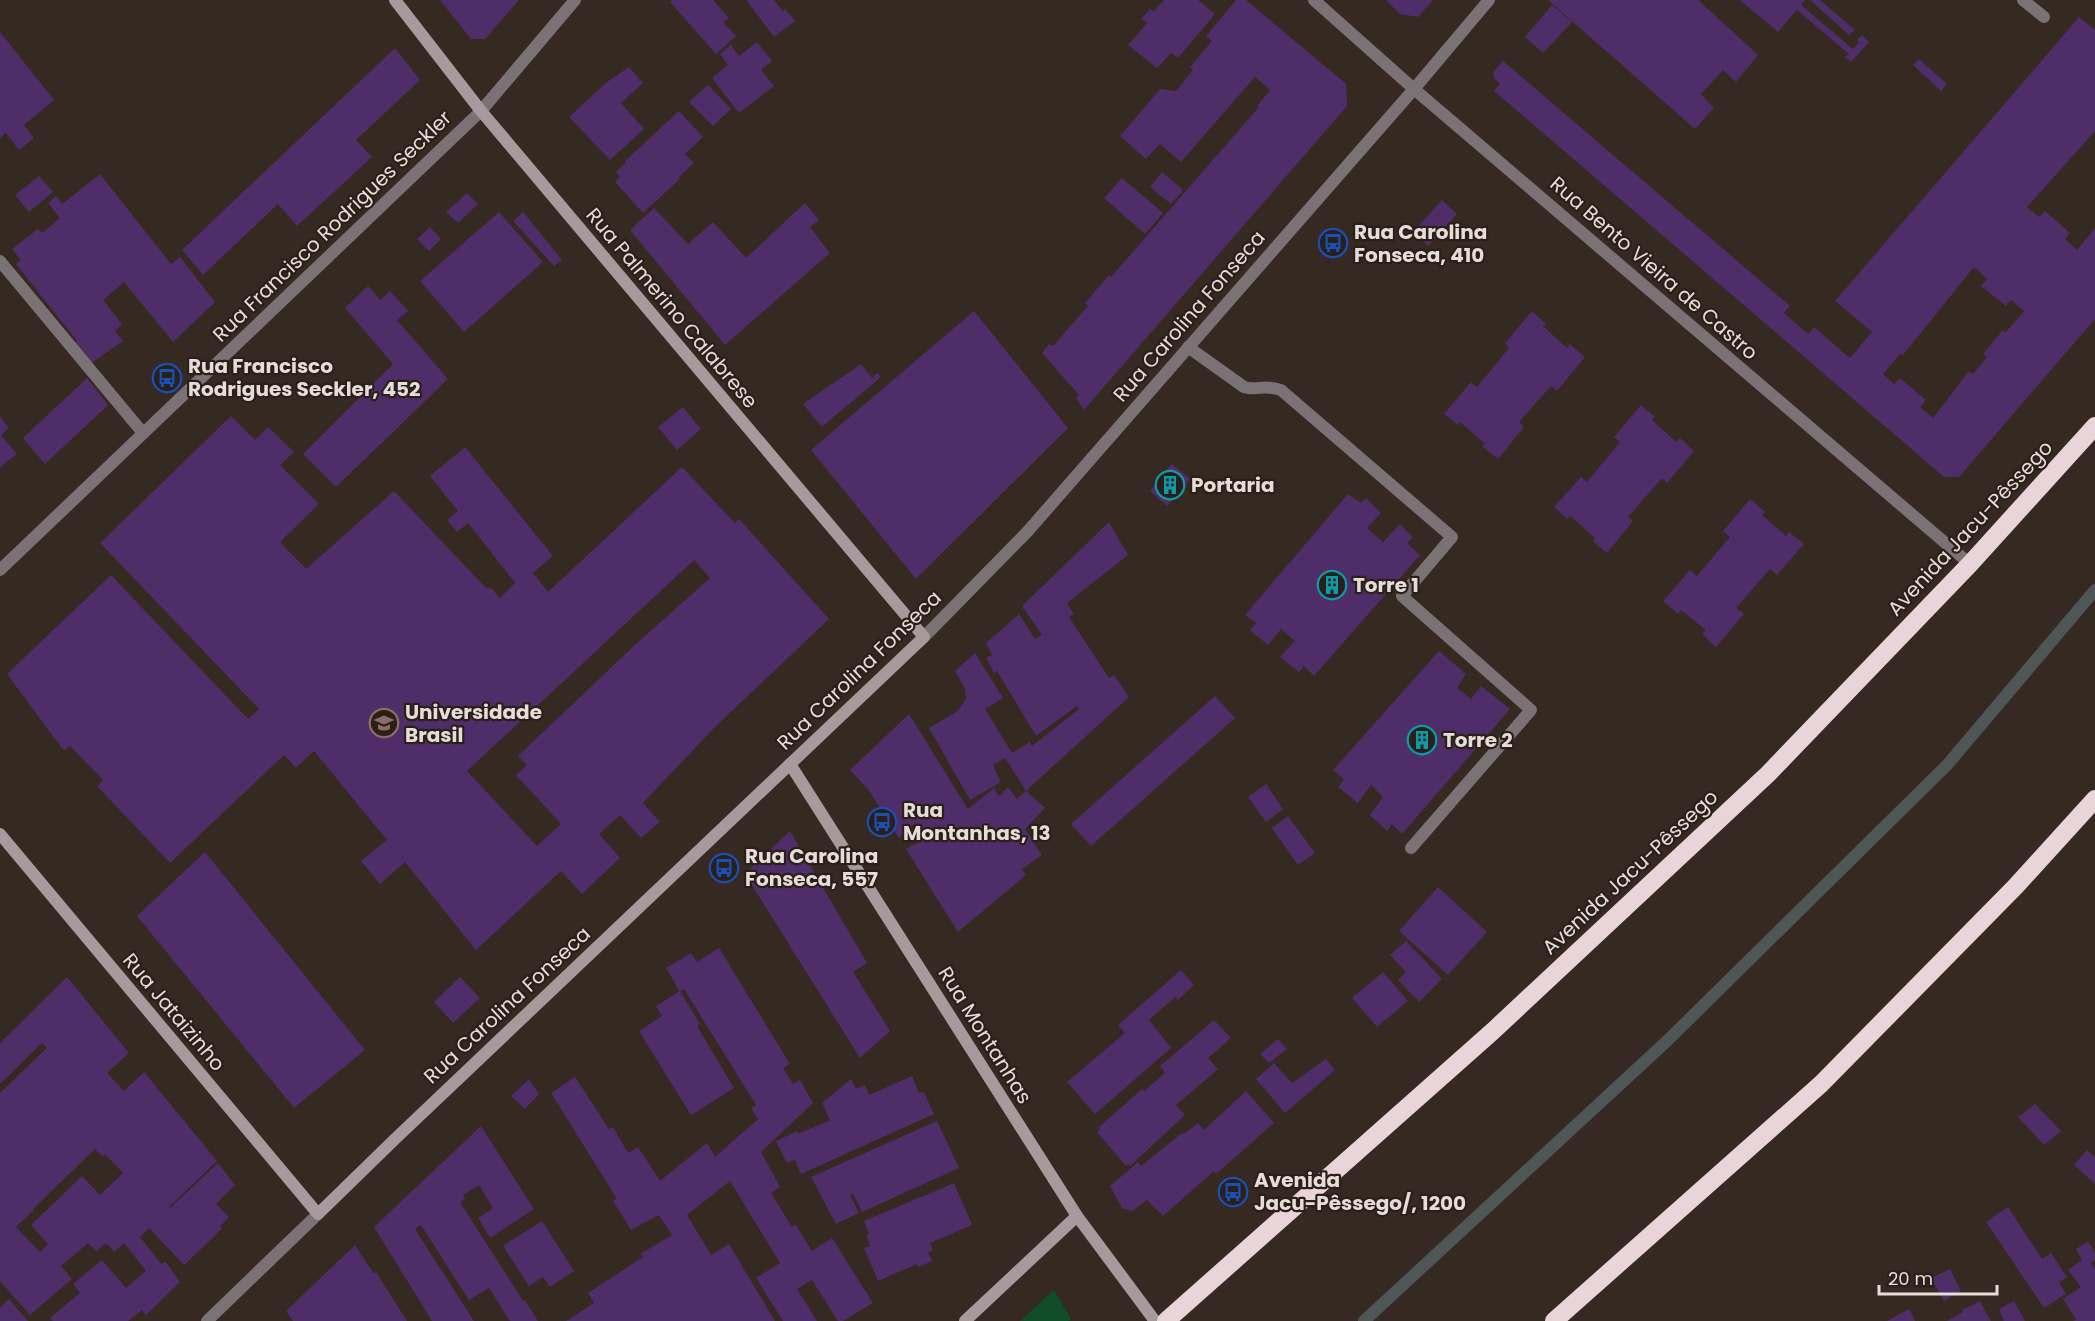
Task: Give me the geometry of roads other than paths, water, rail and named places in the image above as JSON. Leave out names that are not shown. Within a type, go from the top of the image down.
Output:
[{"type":"highway","name":"Avenida Jacu-Pêssego","points":[[1166,1321],[1493,1031],[1768,774],[1970,564],[2095,426]]},
{"type":"highway","points":[[1554,1321],[1821,1084],[2015,887],[2095,799]]},
{"type":"street","name":"Rua Palmerino Calabrese","points":[[395,0],[481,111],[924,637]]},
{"type":"street","name":"Rua Francisco Rodrigues Seckler","points":[[0,570],[481,111],[575,0]]},
{"type":"street","name":"Rua Bento Vieira de Castro","points":[[1314,0],[1414,89],[1970,564]]},
{"type":"street","name":"Rua Carolina Fonseca","points":[[207,1321],[412,1122],[924,637],[1028,531],[1489,0]]},
{"type":"street","points":[[2023,0],[2044,17]]},
{"type":"street","points":[[0,261],[143,433]]},
{"type":"street","points":[[1188,347],[1244,387],[1251,389],[1269,386],[1281,390],[1452,537],[1402,596],[1531,710],[1411,848]]},
{"type":"street","name":"Rua Montanhas","points":[[790,764],[1077,1216],[1155,1321]]},
{"type":"street","name":"Rua Jataizinho","points":[[0,834],[318,1214]]},
{"type":"street","points":[[965,1321],[1077,1216]]},
{"type":"waterway","points":[[1364,1321],[1668,1040],[1947,765],[2095,590]]},
{"type":"place","name":"Rua Carolina Fonseca, 410","points":[[1333,243]]},
{"type":"place","name":"Rua Francisco Rodrigues Seckler, 452","points":[[167,378]]},
{"type":"place","name":"Portaria","points":[[1170,485]]},
{"type":"place","name":"Torre 1","points":[[1332,585]]},
{"type":"place","name":"Universidade Brasil","points":[[384,723]]},
{"type":"place","name":"Torre 2","points":[[1422,740]]},
{"type":"place","name":"Rua Montanhas, 13","points":[[882,822]]},
{"type":"place","name":"Rua Carolina Fonseca, 557","points":[[724,868]]},
{"type":"place","name":"Avenida Jacu-Pêssego/, 1200","points":[[1233,1192]]}]
